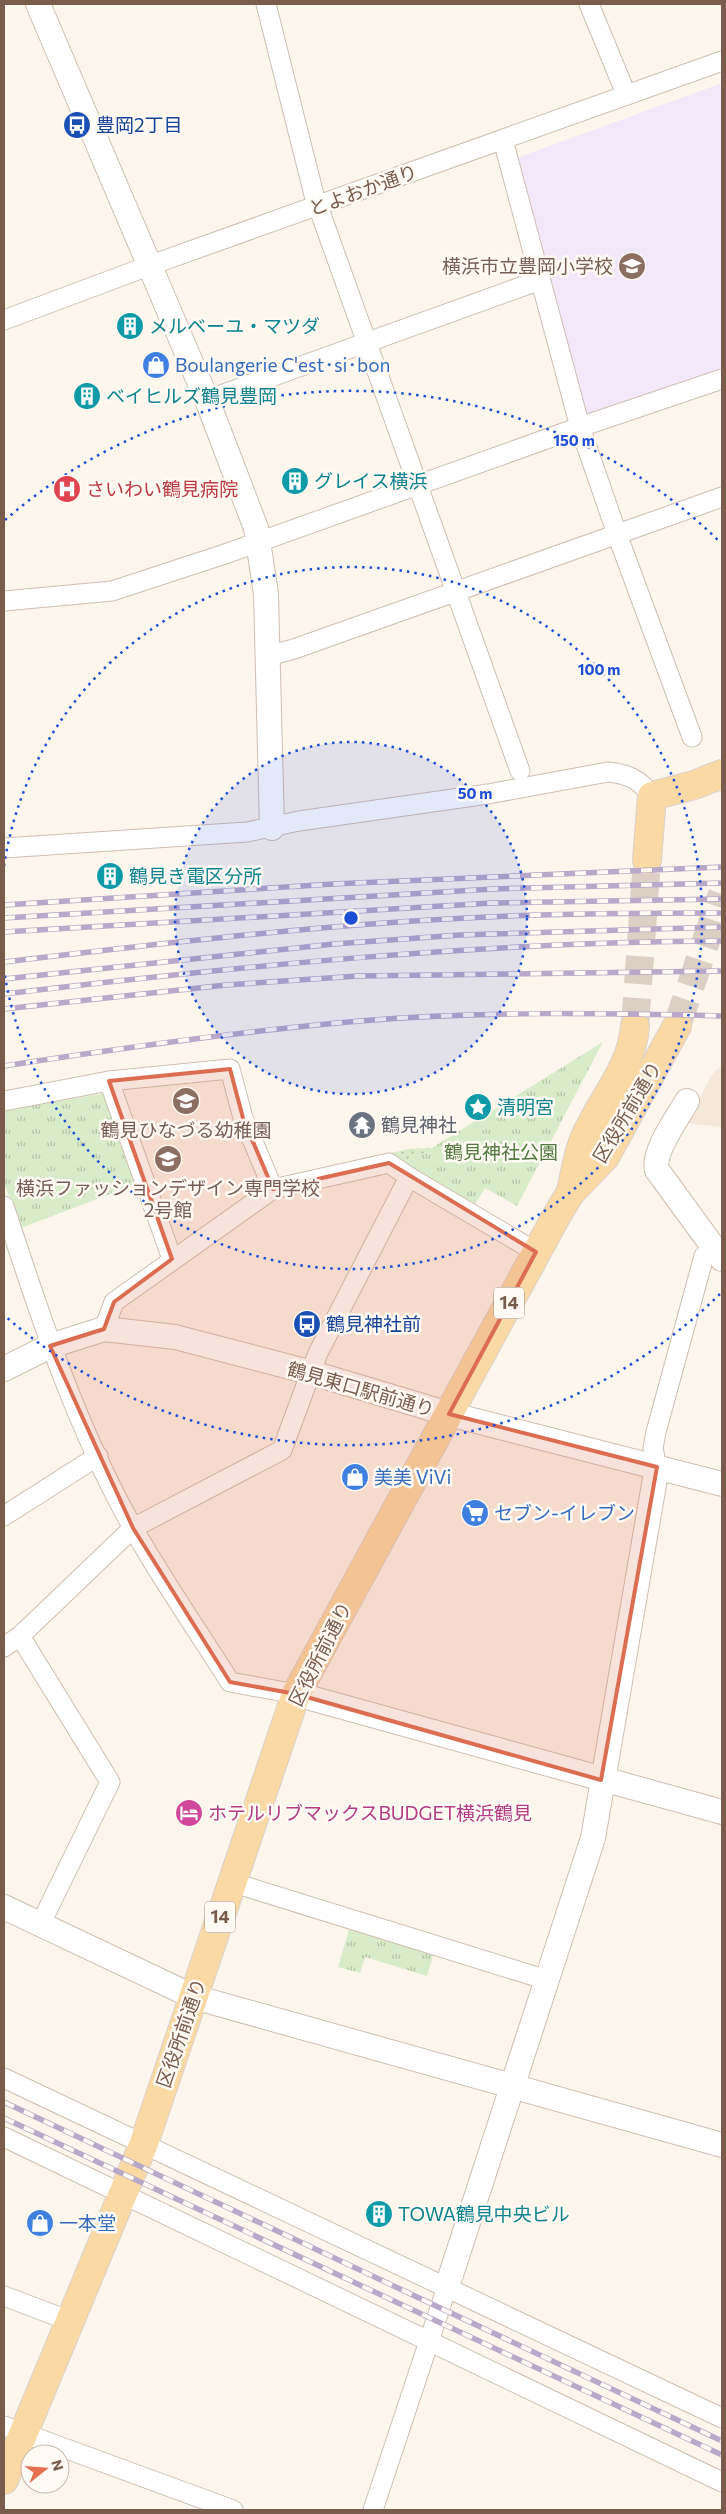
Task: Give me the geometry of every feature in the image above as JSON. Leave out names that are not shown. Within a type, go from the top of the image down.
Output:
[{"type":"main road","points":[[647,860],[652,796],[694,785],[722,774]]},
{"type":"main road","name":"区役所前通り","points":[[571,1192],[583,1141],[616,1082],[634,1037],[636,1026]]},
{"type":"main road","name":"区役所前通り","points":[[4,2480],[14,2430],[70,2321],[144,2143],[296,1694],[536,1252],[571,1192],[605,1157],[677,1026]]},
{"type":"street","points":[[39,4],[207,400],[260,541],[266,594],[272,828]]},
{"type":"street","points":[[266,4],[318,206],[520,770]]},
{"type":"street","points":[[589,4],[626,94]]},
{"type":"street","name":"とよおか通り","points":[[4,320],[151,265],[722,60]]},
{"type":"street","points":[[503,140],[580,427],[617,534],[692,737]]},
{"type":"street","points":[[207,400],[540,280]]},
{"type":"street","points":[[4,601],[112,591],[722,379]]},
{"type":"street","points":[[268,656],[294,649],[722,497]]},
{"type":"street","points":[[4,848],[247,832],[300,821],[488,794],[608,772],[627,774],[641,782],[652,796]]},
{"type":"street","points":[[4,1100],[109,1081],[230,1069],[243,1118],[273,1189]]},
{"type":"street","points":[[109,1081],[172,1260]]},
{"type":"street","points":[[373,2510],[514,2088],[593,1838],[601,1780],[657,1467],[653,1448],[656,1432],[704,1256],[718,1254],[657,1170],[658,1153],[687,1101]]},
{"type":"street","points":[[104,1329],[114,1302],[273,1189],[389,1163],[409,1177],[536,1252]]},
{"type":"street","points":[[4,1648],[20,1636],[133,1528],[282,1450],[309,1372],[409,1177]]},
{"type":"street","points":[[4,1208],[50,1346],[98,1456],[133,1528],[230,1682],[296,1694],[722,1812]]},
{"type":"street","name":"鶴見東口駅前通り","points":[[4,1369],[50,1346],[104,1329],[175,1337],[309,1372],[449,1414],[722,1484]]},
{"type":"street","points":[[4,1516],[98,1456]]},
{"type":"street","points":[[20,1636],[110,1782],[40,1925]]},
{"type":"street","points":[[231,1882],[547,1980]]},
{"type":"street","points":[[4,1907],[194,1997],[722,2145]]},
{"type":"street","points":[[4,2078],[722,2418]]},
{"type":"street","points":[[4,2137],[722,2482]]},
{"type":"street","points":[[4,2296],[70,2321]]},
{"type":"street","points":[[14,2430],[233,2510]]},
{"type":"highlighted area","points":[[230,1069],[243,1118],[273,1189],[389,1163],[536,1252],[449,1414],[657,1467],[601,1780],[296,1694],[230,1682],[133,1528],[50,1346],[104,1329],[114,1302],[172,1259],[109,1081]]},
{"type":"shaded area","name":"横浜市立豊岡小学校","points":[[722,83],[722,372],[590,421],[582,414],[514,159]]},
{"type":"shaded area","points":[[722,1066],[722,1127],[686,1123],[713,1073]]},
{"type":"green space","name":"鶴見神社公園","points":[[603,1042],[517,1206],[485,1188],[473,1208],[404,1165]]},
{"type":"green space","points":[[106,1093],[139,1183],[21,1228],[4,1183],[4,1111]]},
{"type":"green space","points":[[432,1148],[404,1165],[388,1154],[408,1149]]},
{"type":"green space","points":[[350,1926],[434,1952],[427,1976],[365,1957],[360,1973],[338,1967]]},
{"type":"tunnel","points":[[635,1026],[647,860]]},
{"type":"tunnel","points":[[677,1026],[722,894]]},
{"type":"railway","points":[[4,905],[333,884],[722,867]]},
{"type":"railway","points":[[4,918],[493,889],[722,883]]},
{"type":"railway","points":[[4,932],[492,903],[722,899]]},
{"type":"railway","points":[[4,962],[246,935],[367,924],[546,915],[722,913]]},
{"type":"railway","points":[[4,979],[334,944],[460,935],[722,927]]},
{"type":"railway","points":[[4,994],[362,957],[542,946],[722,941]]},
{"type":"railway","points":[[4,1009],[226,985],[358,976],[722,971]]},
{"type":"railway","points":[[4,1066],[137,1046],[360,1021],[450,1016],[541,1014],[722,1016]]},
{"type":"railway","points":[[4,2102],[722,2441]]},
{"type":"railway","points":[[4,2118],[722,2455]]},
{"type":"place","name":"豊岡2丁目","points":[[77,125]]},
{"type":"place","name":"横浜市立豊岡小学校","points":[[632,266]]},
{"type":"place","name":"メルベーユ・マツダ","points":[[130,326]]},
{"type":"place","name":"Boulangerie C'est･si･bon","points":[[156,365]]},
{"type":"place","name":"ベイヒルズ鶴見豊岡","points":[[87,396]]},
{"type":"place","name":"グレイス横浜","points":[[295,481]]},
{"type":"place","name":"さいわい鶴見病院","points":[[67,489]]},
{"type":"place","name":"鶴見き電区分所","points":[[110,876]]},
{"type":"place","name":"鶴見ひなづる幼稚園","points":[[186,1101]]},
{"type":"place","name":"清明宮","points":[[478,1107]]},
{"type":"place","name":"鶴見神社","points":[[362,1125]]},
{"type":"place","name":"横浜ファッションデザイン専門学校 2号館","points":[[168,1159]]},
{"type":"place","name":"鶴見神社前","points":[[307,1324]]},
{"type":"place","name":"美美 ViVi","points":[[355,1477]]},
{"type":"place","name":"セブン-イレブン","points":[[475,1513]]},
{"type":"place","name":"ホテルリブマックスBUDGET横浜鶴見","points":[[189,1813]]},
{"type":"place","name":"TOWA鶴見中央ビル","points":[[379,2214]]},
{"type":"place","name":"一本堂","points":[[40,2223]]}]
